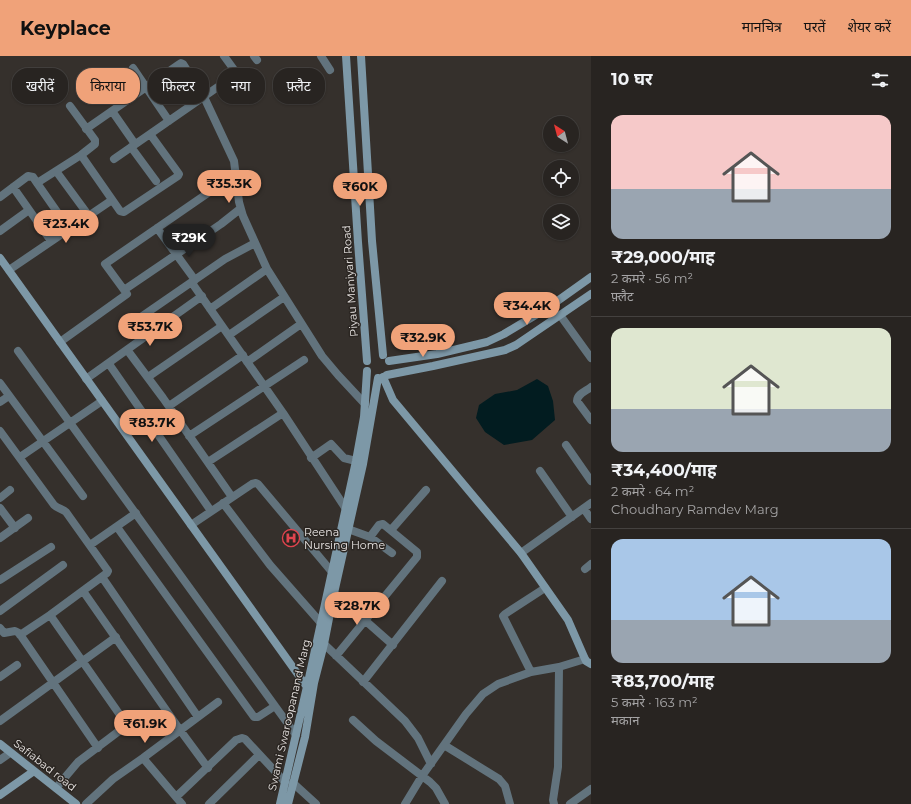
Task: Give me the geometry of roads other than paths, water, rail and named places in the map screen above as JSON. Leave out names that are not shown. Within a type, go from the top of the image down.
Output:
[{"type":"street","points":[[209,92],[236,73],[224,56]]},
{"type":"street","points":[[321,56],[330,70]]},
{"type":"street","name":"Piyau Maniyari Road","points":[[346,56],[358,249],[367,362]]},
{"type":"street","points":[[361,56],[372,241],[383,355],[389,361],[390,366],[382,377]]},
{"type":"street","points":[[174,68],[181,63],[186,68]]},
{"type":"street","points":[[140,78],[169,121]]},
{"type":"street","points":[[86,130],[146,87]]},
{"type":"street","points":[[114,158],[193,104]]},
{"type":"street","points":[[208,104],[234,161],[237,173],[240,209],[267,269],[326,362],[365,404]]},
{"type":"street","points":[[38,183],[81,155],[96,142],[70,106]]},
{"type":"street","points":[[112,111],[156,182]]},
{"type":"street","points":[[81,155],[120,212],[124,212],[178,176],[178,172],[150,134]]},
{"type":"street","points":[[56,171],[89,216]]},
{"type":"street","points":[[60,342],[127,294],[105,264],[237,173]]},
{"type":"street","points":[[0,197],[28,176],[33,177],[70,229]]},
{"type":"street","points":[[13,187],[52,241]]},
{"type":"street","points":[[8,270],[112,200]]},
{"type":"street","points":[[124,290],[240,209]]},
{"type":"street","points":[[0,231],[29,210]]},
{"type":"street","points":[[157,228],[177,254],[202,296],[283,413],[346,508]]},
{"type":"street","points":[[149,335],[138,319],[225,259],[255,243]]},
{"type":"street","points":[[0,258],[309,691]]},
{"type":"street","points":[[210,308],[267,269]]},
{"type":"street","points":[[389,361],[437,354],[492,339],[504,334],[543,311],[591,277]]},
{"type":"street","points":[[383,355],[373,355],[367,362],[367,371],[370,375],[382,377],[505,350],[516,345],[591,294]]},
{"type":"street","points":[[86,380],[202,296]]},
{"type":"street","points":[[229,336],[284,297]]},
{"type":"street","points":[[560,315],[590,353]]},
{"type":"street","points":[[169,406],[301,324]]},
{"type":"street","points":[[148,377],[222,326]]},
{"type":"street","points":[[128,350],[232,497]]},
{"type":"street","points":[[18,351],[296,735]]},
{"type":"street","points":[[189,436],[304,360]]},
{"type":"street","points":[[109,364],[212,511]]},
{"type":"street","name":"Swami Swaroopanand Marg","points":[[280,804],[305,737],[309,691],[321,623],[356,461],[365,404],[367,371]]},
{"type":"street","points":[[382,377],[393,400],[521,552],[544,588],[568,620],[588,661],[531,672],[506,680],[490,689],[473,705],[422,776],[405,804]]},
{"type":"street","name":"Swami Swaroopanand Marg","points":[[288,804],[289,782],[296,735],[324,644],[382,377]]},
{"type":"street","points":[[0,383],[83,496]]},
{"type":"street","points":[[591,387],[580,395],[577,401],[591,420]]},
{"type":"street","points":[[0,402],[9,396]]},
{"type":"street","points":[[20,457],[102,401]]},
{"type":"street","points":[[208,462],[283,413]]},
{"type":"street","points":[[0,431],[54,505],[58,509],[63,509],[66,512],[108,571],[83,591],[20,635]]},
{"type":"street","points":[[312,458],[331,444],[344,458],[356,461]]},
{"type":"street","points":[[566,445],[591,481]]},
{"type":"street","points":[[540,471],[572,517]]},
{"type":"street","points":[[191,525],[252,484],[256,483],[332,572]]},
{"type":"street","points":[[0,498],[10,490]]},
{"type":"street","points":[[391,530],[426,490]]},
{"type":"street","points":[[521,552],[591,503]]},
{"type":"street","points":[[223,504],[270,564],[321,623]]},
{"type":"street","points":[[0,508],[14,528]]},
{"type":"street","points":[[584,509],[591,519]]},
{"type":"street","points":[[90,545],[136,513]]},
{"type":"street","points":[[0,538],[28,518]]},
{"type":"street","points":[[336,656],[417,557],[417,552],[383,524],[381,524],[370,537]]},
{"type":"street","points":[[117,527],[254,717],[258,717],[275,706]]},
{"type":"street","points":[[348,529],[370,537],[392,553]]},
{"type":"street","points":[[0,580],[51,546]]},
{"type":"street","points":[[0,610],[63,565]]},
{"type":"street","points":[[102,577],[198,717]]},
{"type":"street","points":[[364,682],[442,581]]},
{"type":"street","points":[[531,672],[503,616],[544,588]]},
{"type":"street","points":[[83,591],[208,768]]},
{"type":"street","points":[[334,593],[393,645]]},
{"type":"street","points":[[50,615],[127,725],[71,769],[56,788]]},
{"type":"street","points":[[0,628],[4,633],[15,631],[20,635],[98,748]]},
{"type":"street","points":[[0,721],[116,637]]},
{"type":"street","points":[[324,644],[410,726],[431,764]]},
{"type":"street","points":[[0,677],[17,665]]},
{"type":"street","points":[[554,804],[553,800],[558,767],[559,667]]},
{"type":"street","points":[[86,804],[106,784],[218,702]]},
{"type":"street","points":[[352,720],[376,741],[436,788],[445,804]]},
{"type":"street","points":[[176,796],[208,768],[236,740],[242,738],[245,739],[259,755],[289,782],[316,804]]},
{"type":"street","name":"Safiabad road","points":[[0,744],[76,804]]},
{"type":"street","points":[[444,745],[499,779],[505,786],[510,804]]},
{"type":"street","points":[[0,760],[10,753]]},
{"type":"street","points":[[209,804],[259,755]]},
{"type":"street","points":[[143,758],[182,804]]},
{"type":"street","points":[[0,795],[34,771]]},
{"type":"street","points":[[570,804],[591,789]]},
{"type":"water","points":[[537,379],[548,386],[553,401],[555,420],[532,440],[504,445],[485,432],[476,418],[479,405],[495,394],[517,390]]},
{"type":"place","name":"Reena Nursing Home","points":[[291,538]]}]
